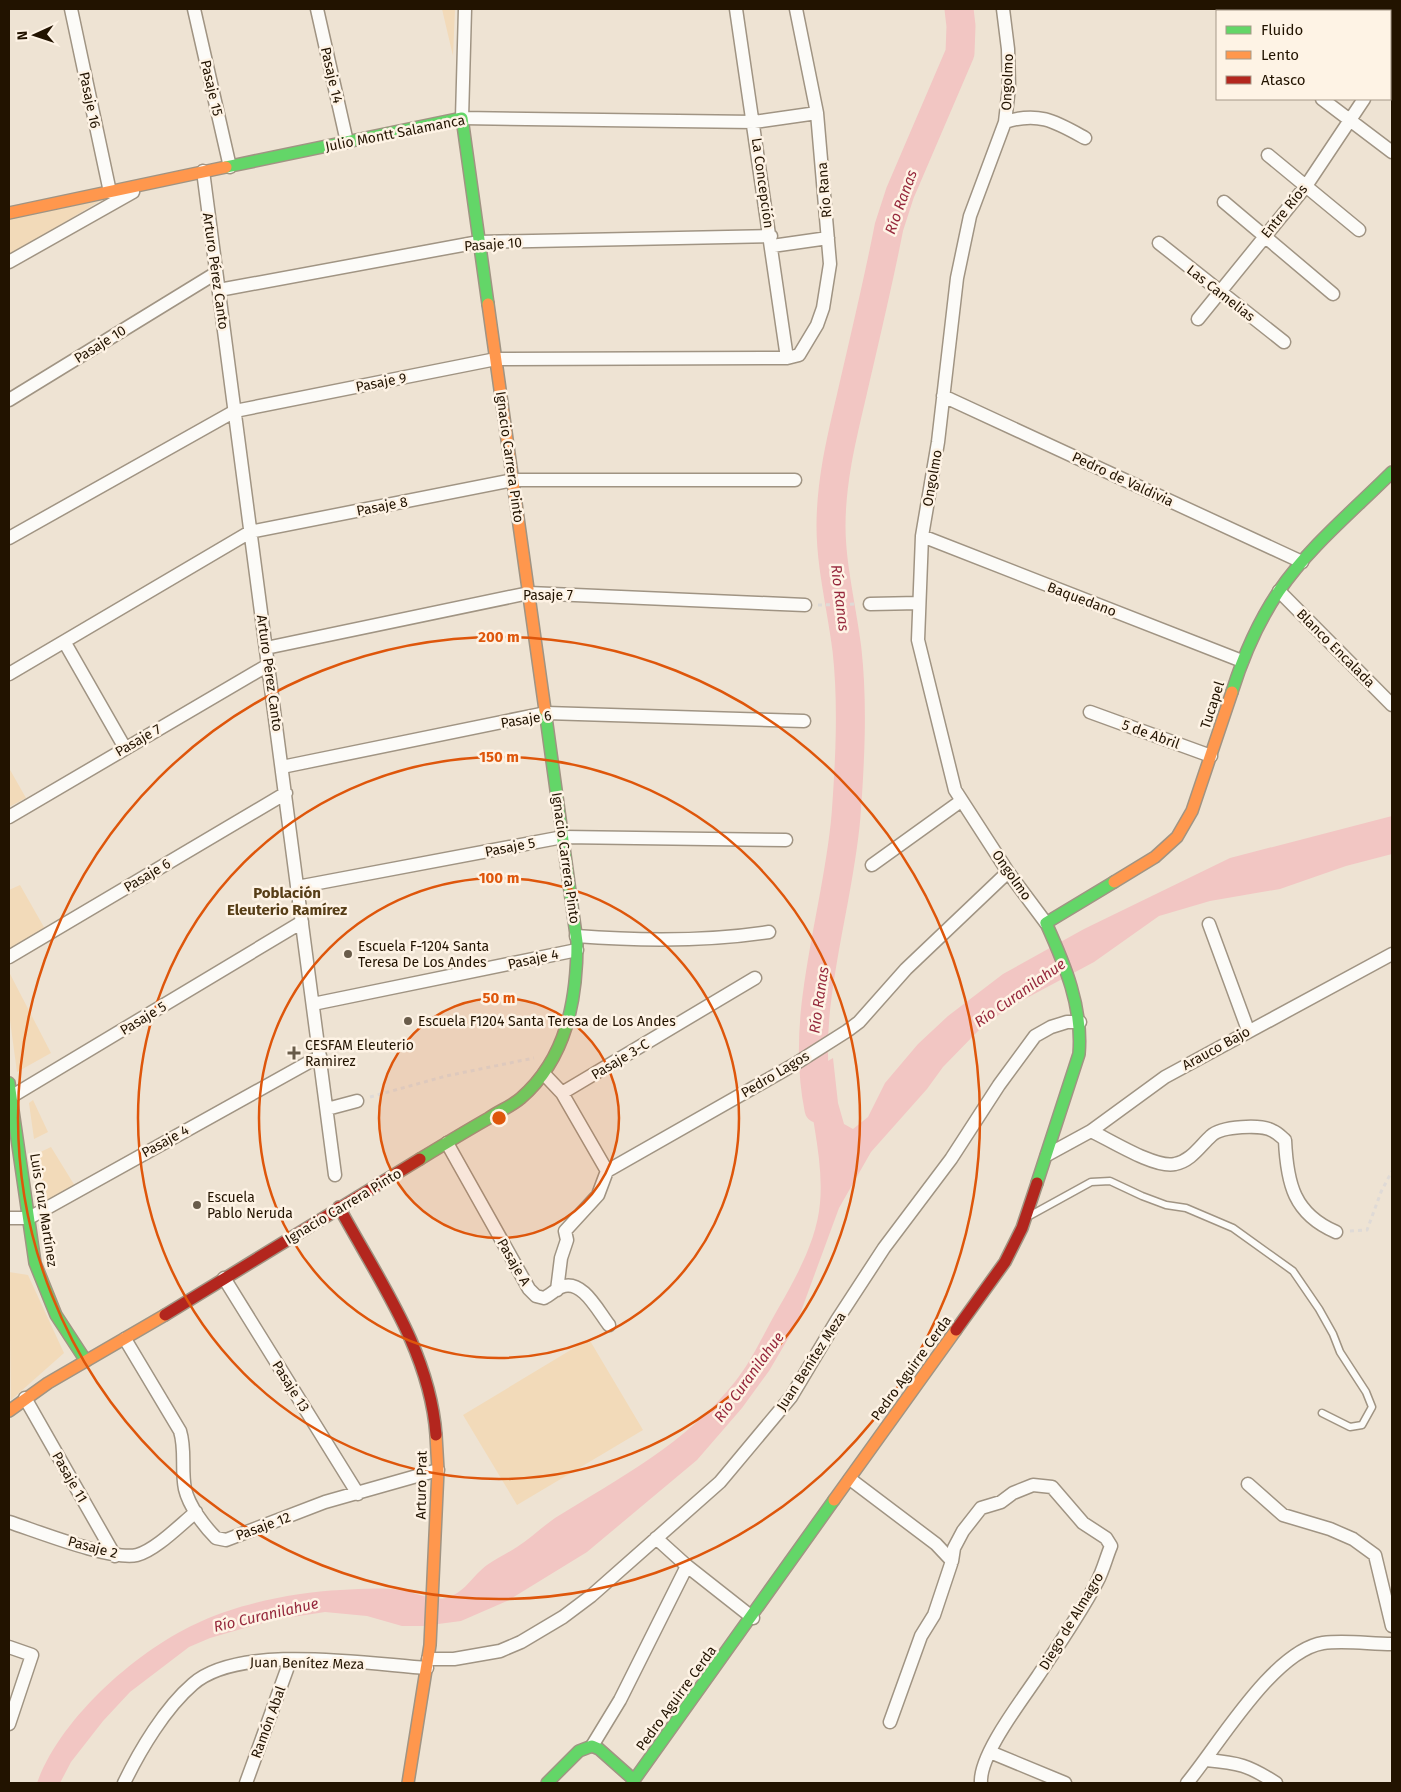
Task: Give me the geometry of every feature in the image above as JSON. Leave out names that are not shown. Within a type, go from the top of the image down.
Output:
[{"type":"street","name":"Pasaje 16","points":[[71,9],[110,192]]},
{"type":"street","name":"Pasaje 15","points":[[194,9],[230,167]]},
{"type":"street","name":"Pasaje 14","points":[[317,9],[347,142]]},
{"type":"street","name":"Ignacio Carrera Pinto","points":[[9,1411],[25,1398],[521,1098],[544,1074],[563,1041],[575,1003],[576,936],[462,118],[465,9]]},
{"type":"street","name":"La Concepción","points":[[736,9],[787,358]]},
{"type":"street","name":"Río Rana","points":[[787,358],[799,355],[808,343],[823,308],[830,264],[817,113],[796,9]]},
{"type":"street","name":"Ongolmo","points":[[1003,9],[1008,49],[1009,87],[1005,122],[970,216],[957,278],[938,442],[922,536],[918,640],[951,777],[961,801],[1048,928]]},
{"type":"street","points":[[1323,100],[1392,152]]},
{"type":"street","name":"Entre Ríos","points":[[1198,319],[1306,186],[1363,100]]},
{"type":"street","name":"Julio Montt Salamanca","points":[[9,212],[144,186],[203,171],[462,118],[754,122],[817,113]]},
{"type":"street","points":[[1005,122],[1034,116],[1052,120],[1085,138]]},
{"type":"street","points":[[1268,155],[1359,230]]},
{"type":"street","name":"Arturo Pérez Canto","points":[[203,171],[336,1175]]},
{"type":"street","points":[[9,262],[144,186]]},
{"type":"street","points":[[1224,202],[1333,294]]},
{"type":"street","name":"Pasaje 10","points":[[218,290],[479,242],[771,241],[828,238]]},
{"type":"street","name":"Las Camelias","points":[[1159,243],[1284,342]]},
{"type":"street","name":"Pasaje 10","points":[[9,400],[216,273]]},
{"type":"street","name":"Pasaje 9","points":[[9,538],[235,411],[496,359],[787,358]]},
{"type":"street","name":"Pedro de Valdivia","points":[[943,396],[1302,562]]},
{"type":"street","name":"Tucapel","points":[[1048,928],[1167,848],[1186,824],[1211,756],[1242,661],[1258,626],[1279,591],[1302,562],[1392,472]]},
{"type":"street","name":"Pasaje 8","points":[[9,674],[65,643],[250,532],[513,480],[795,480]]},
{"type":"street","name":"Baquedano","points":[[922,536],[1242,661]]},
{"type":"street","name":"Blanco Encalada","points":[[1279,591],[1392,705]]},
{"type":"street","name":"Pasaje 7","points":[[266,648],[529,592],[805,605]]},
{"type":"street","points":[[870,604],[919,603]]},
{"type":"street","points":[[65,643],[125,748]]},
{"type":"street","name":"Pasaje 7","points":[[9,817],[268,665]]},
{"type":"street","name":"5 de Abril","points":[[1090,712],[1211,756]]},
{"type":"street","name":"Pasaje 6","points":[[282,767],[546,713],[804,721]]},
{"type":"street","name":"Pasaje 6","points":[[9,956],[286,793]]},
{"type":"street","points":[[872,865],[961,801]]},
{"type":"street","name":"Pasaje 5","points":[[297,887],[563,837],[786,840]]},
{"type":"street","name":"Pedro Lagos","points":[[607,1171],[795,1064],[859,1022],[906,969],[1008,872]]},
{"type":"street","name":"Pasaje 5","points":[[10,1098],[302,922]]},
{"type":"street","points":[[1209,924],[1248,1030]]},
{"type":"street","name":"Pedro Aguirre Cerda","points":[[633,1782],[1005,1262],[1025,1218],[1079,1054],[1080,1022],[1076,1001],[1048,928]]},
{"type":"street","points":[[576,936],[682,941],[720,939],[769,932]]},
{"type":"street","name":"Pasaje 4","points":[[313,1004],[577,950]]},
{"type":"street","name":"Arauco Bajo","points":[[1047,1155],[1091,1130],[1165,1077],[1248,1030],[1392,954]]},
{"type":"street","name":"Pasaje 3-C","points":[[562,1093],[754,978]]},
{"type":"street","name":"Juan Benítez Meza","points":[[124,1783],[143,1748],[165,1716],[194,1684],[221,1668],[258,1660],[427,1664],[481,1655],[521,1642],[574,1610],[720,1482],[791,1397],[837,1320],[884,1248],[950,1159],[999,1085],[1035,1036],[1051,1027],[1066,1022],[1080,1022]]},
{"type":"street","name":"Pasaje 4","points":[[9,1218],[29,1218],[320,1056]]},
{"type":"street","points":[[544,1074],[562,1093],[607,1171],[598,1195],[565,1231],[567,1240],[561,1258],[557,1290]]},
{"type":"street","name":"Luis Cruz Martínez","points":[[9,1083],[36,1263],[42,1284],[64,1331],[86,1361]]},
{"type":"street","points":[[327,1109],[357,1101]]},
{"type":"street","points":[[1091,1130],[1158,1163],[1175,1164],[1190,1157],[1212,1134],[1224,1129],[1242,1127],[1272,1130],[1285,1140],[1289,1178],[1298,1204],[1312,1219],[1336,1232]]},
{"type":"street","name":"Pasaje A","points":[[447,1143],[529,1289],[536,1296],[544,1298],[562,1287],[575,1286],[582,1290],[609,1326]]},
{"type":"street","name":"Arturo Prat","points":[[339,1207],[414,1344],[431,1400],[438,1470],[430,1645],[408,1783]]},
{"type":"street","name":"Pasaje 13","points":[[224,1278],[358,1494]]},
{"type":"street","name":"Pasaje 12","points":[[125,1339],[180,1431],[183,1441],[185,1490],[196,1512],[216,1538],[226,1540],[325,1502],[438,1470]]},
{"type":"street","name":"Pasaje 11","points":[[25,1398],[116,1556]]},
{"type":"street","points":[[850,1478],[936,1544],[952,1561]]},
{"type":"street","points":[[1248,1484],[1283,1515],[1330,1529],[1353,1540],[1375,1555],[1392,1626]]},
{"type":"street","name":"Diego de Almagro","points":[[890,1722],[921,1636],[934,1615],[959,1536],[981,1508],[1001,1502],[1013,1493],[1032,1485],[1052,1487],[1083,1523],[1106,1538],[1111,1546],[1097,1581],[1037,1677],[1012,1711],[990,1752],[980,1778],[981,1783]]},
{"type":"street","name":"Pasaje 2","points":[[9,1522],[116,1556],[137,1555],[148,1550],[196,1512]]},
{"type":"street","points":[[656,1538],[687,1566],[752,1618]]},
{"type":"street","points":[[547,1783],[579,1751],[592,1746],[620,1700],[687,1566]]},
{"type":"street","points":[[1186,1783],[1206,1760],[1241,1709],[1281,1666],[1306,1650],[1322,1644],[1392,1644]]},
{"type":"street","points":[[9,1647],[32,1655],[9,1724]]},
{"type":"street","name":"Ramón Abal","points":[[246,1783],[290,1661]]},
{"type":"street","points":[[592,1746],[599,1749],[633,1782]]},
{"type":"street","points":[[990,1752],[1065,1783]]},
{"type":"street","points":[[1206,1760],[1232,1761],[1253,1768],[1276,1783]]},
{"type":"lane","points":[[1025,1218],[1092,1182],[1110,1181],[1166,1205],[1186,1208],[1233,1228],[1293,1271],[1319,1309],[1333,1334],[1340,1352],[1366,1392],[1372,1407],[1362,1425],[1350,1426],[1322,1413]]},
{"type":"path","points":[[805,605],[870,604]]},
{"type":"path","points":[[357,1101],[446,1076],[556,1054]]},
{"type":"path","points":[[1336,1232],[1367,1230],[1381,1192],[1392,1171]]},
{"type":"shaded area","points":[[442,9],[455,9],[453,56]]},
{"type":"shaded area","points":[[108,196],[9,256],[9,216]]},
{"type":"shaded area","points":[[9,768],[26,798],[9,807]]},
{"type":"shaded area","points":[[20,885],[45,929],[9,949],[9,890]]},
{"type":"shaded area","points":[[9,972],[51,1053],[17,1072],[9,1013]]},
{"type":"shaded area","points":[[33,1100],[48,1132],[34,1139],[29,1103]]},
{"type":"shaded area","points":[[51,1147],[75,1186],[42,1203],[34,1155]]},
{"type":"shaded area","points":[[9,1272],[28,1275],[64,1353],[11,1400]]},
{"type":"shaded area","points":[[589,1339],[643,1430],[517,1505],[463,1415]]},
{"type":"water","name":"Río Curanilahue","points":[[1392,816],[1392,854],[1346,866],[1280,889],[1210,901],[1159,916],[1094,962],[1008,1008],[979,1030],[943,1067],[927,1089],[871,1152],[839,1208],[796,1325],[769,1371],[742,1408],[697,1460],[587,1552],[507,1601],[461,1621],[423,1626],[402,1626],[367,1616],[325,1612],[273,1620],[210,1638],[189,1647],[130,1692],[103,1721],[71,1762],[60,1783],[37,1783],[48,1758],[83,1710],[128,1667],[178,1633],[202,1621],[234,1609],[306,1593],[378,1588],[406,1591],[440,1599],[452,1596],[458,1593],[487,1565],[522,1544],[555,1518],[651,1458],[695,1424],[715,1405],[747,1365],[799,1270],[815,1230],[821,1187],[807,1073],[833,1058],[838,1103],[844,1124],[853,1129],[868,1117],[885,1083],[918,1044],[948,1016],[1003,974],[1084,929],[1230,858]]},
{"type":"waterway","name":"Río Ranas","points":[[819,1109],[814,1073],[817,999],[842,852],[849,775],[849,670],[831,541],[831,510],[837,461],[889,227],[900,193],[960,53],[961,26],[959,9]]},
{"type":"traffic: fast","points":[[226,167],[462,118],[488,304]]},
{"type":"traffic: fast","points":[[1232,692],[1252,640],[1264,615],[1279,591],[1304,559],[1332,529],[1392,472]]},
{"type":"traffic: fast","points":[[420,1159],[521,1098],[537,1082],[549,1065],[559,1046],[566,1026],[575,985],[577,942],[545,710]]},
{"type":"traffic: fast","points":[[1037,1183],[1079,1054],[1080,1037],[1071,987],[1046,923],[1114,882]]},
{"type":"traffic: fast","points":[[9,1083],[35,1263],[56,1315],[86,1361]]},
{"type":"traffic: fast","points":[[632,1783],[834,1500]]},
{"type":"traffic: fast","points":[[547,1783],[579,1751],[592,1746],[599,1749],[634,1780]]},
{"type":"traffic: slow","points":[[9,213],[226,167]]},
{"type":"traffic: slow","points":[[488,304],[545,710]]},
{"type":"traffic: slow","points":[[1114,882],[1155,857],[1177,837],[1192,811],[1232,692]]},
{"type":"traffic: slow","points":[[9,1411],[48,1383],[165,1315]]},
{"type":"traffic: slow","points":[[834,1500],[956,1330]]},
{"type":"traffic: slow","points":[[408,1783],[430,1645],[438,1470],[436,1435]]},
{"type":"traffic: jam","points":[[165,1315],[420,1159]]},
{"type":"traffic: jam","points":[[956,1330],[1005,1262],[1022,1228],[1037,1183]]},
{"type":"traffic: jam","points":[[339,1207],[400,1316],[413,1345],[424,1374],[432,1404],[436,1435]]},
{"type":"place","name":"Escuela F-1204 Santa Teresa De Los Andes","points":[[348,954]]},
{"type":"place","name":"Escuela F1204 Santa Teresa de Los Andes","points":[[408,1021]]},
{"type":"place","name":"CESFAM Eleuterio Ramirez","points":[[294,1053]]},
{"type":"place","name":"Escuela Pablo Neruda","points":[[197,1205]]},
{"type":"district","name":"Población Eleuterio Ramírez","points":[[287,902]]}]
